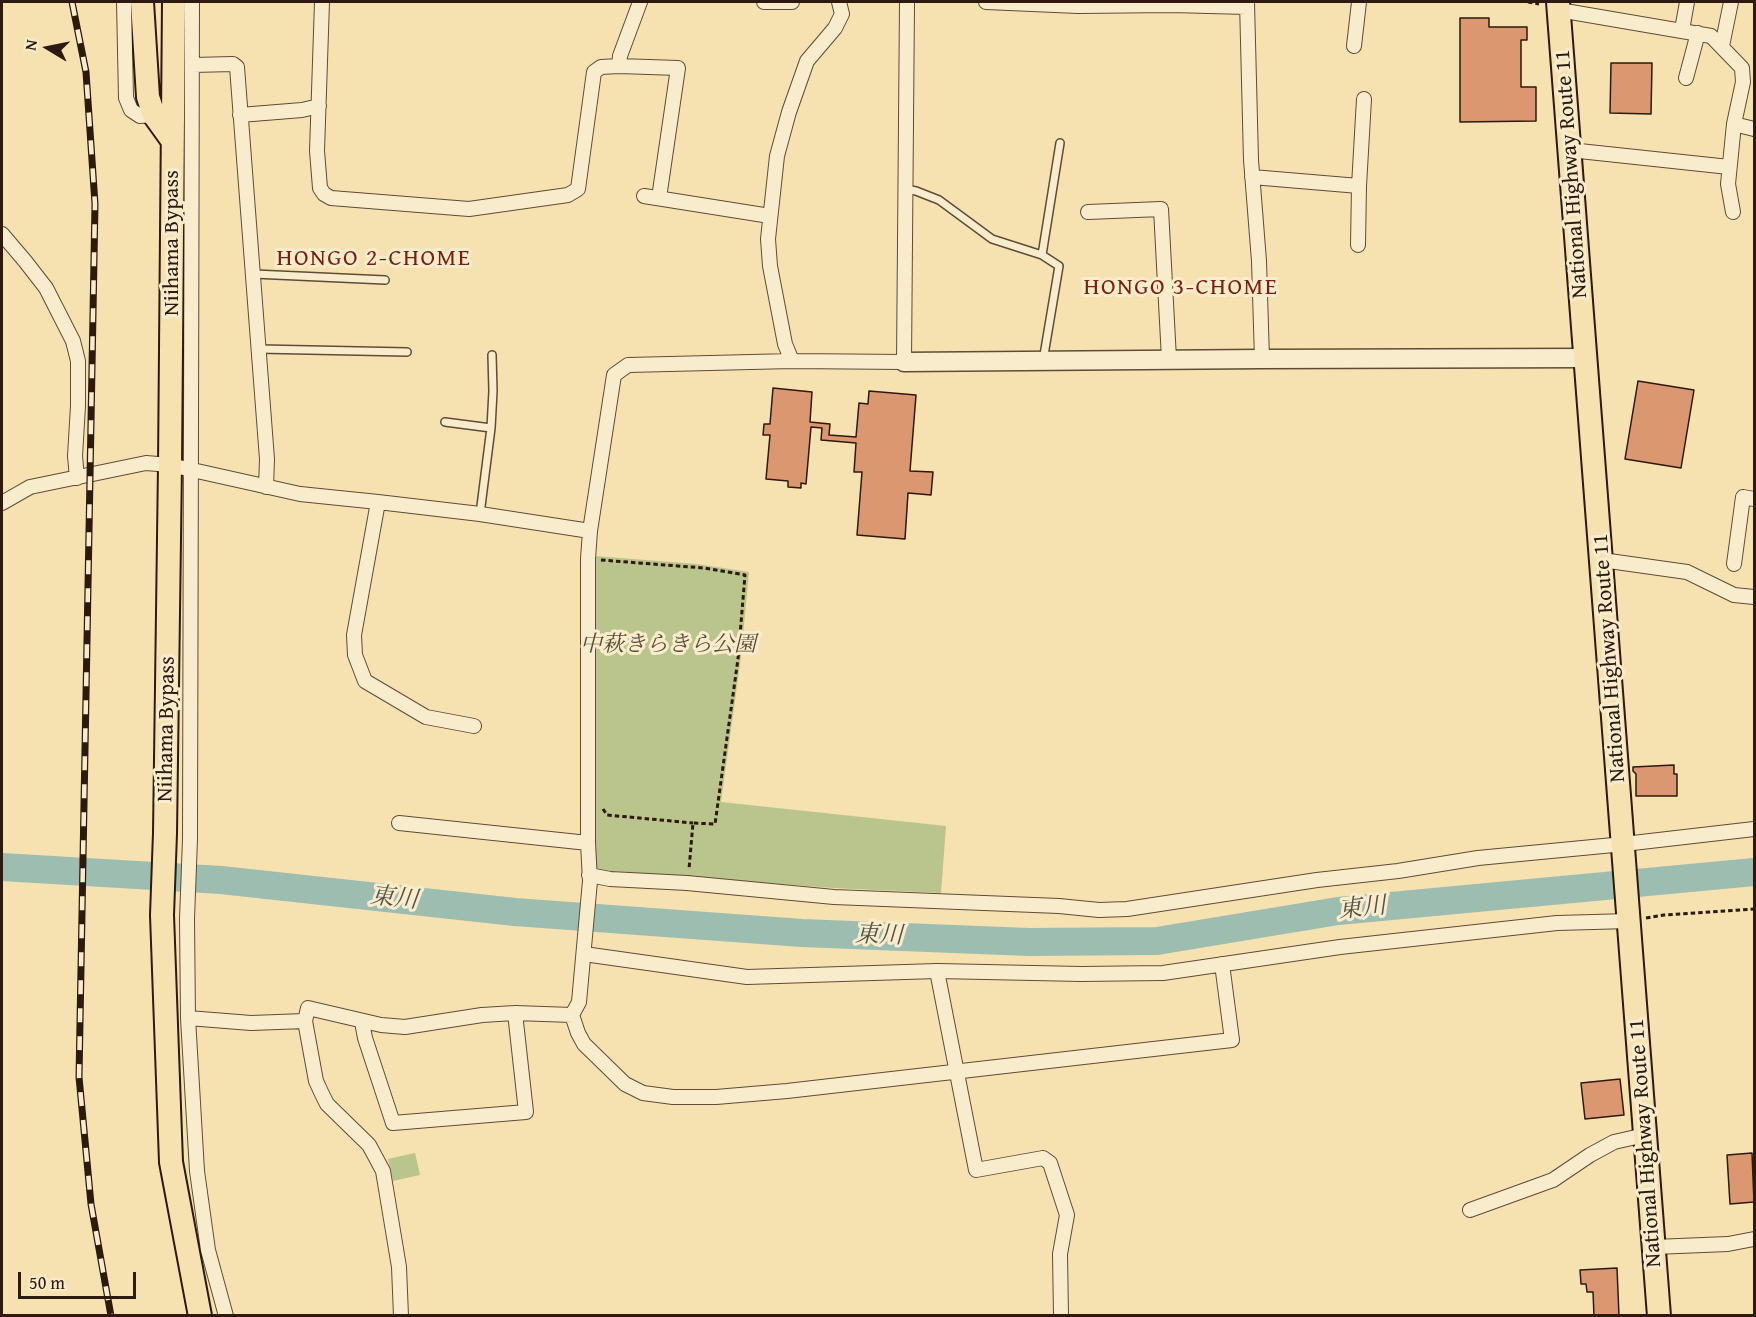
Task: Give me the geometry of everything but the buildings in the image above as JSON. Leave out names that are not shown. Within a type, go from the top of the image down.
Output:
[{"type":"highway","name":"Niihama Bypass","points":[[142,2],[148,97],[154,115],[172,140]]},
{"type":"highway","name":"Niihama Bypass","points":[[174,2],[172,140],[181,467],[162,915],[171,1162],[200,1316]]},
{"type":"highway","name":"National Highway Route 11","points":[[1559,6],[1659,1316]]},
{"type":"street","points":[[124,2],[126,98],[131,110],[141,116],[154,115]]},
{"type":"street","points":[[192,2],[193,65],[181,467],[190,839],[187,919],[188,1018],[197,1171],[208,1250],[226,1316]]},
{"type":"street","points":[[322,2],[317,151],[320,188],[324,194],[331,198],[469,209],[568,195],[578,189],[594,72],[601,67],[619,66],[678,68],[659,198]]},
{"type":"street","points":[[619,66],[620,56],[640,2]]},
{"type":"street","points":[[764,2],[792,2]]},
{"type":"street","points":[[792,361],[785,344],[770,266],[768,239],[777,156],[789,112],[807,61],[835,28],[842,14],[839,2]]},
{"type":"street","points":[[904,362],[907,2]]},
{"type":"street","points":[[986,2],[1078,6],[1247,4],[1252,177],[1259,261],[1262,358]]},
{"type":"street","points":[[1354,46],[1359,2]]},
{"type":"street","points":[[1682,30],[1687,2]]},
{"type":"street","points":[[1722,46],[1731,2]]},
{"type":"street","points":[[1559,6],[1711,36],[1742,68],[1743,82],[1734,124],[1729,167],[1728,184],[1733,212]]},
{"type":"street","points":[[1686,78],[1698,33]]},
{"type":"street","points":[[193,65],[233,64],[237,67],[267,459],[266,487]]},
{"type":"street","points":[[1358,245],[1364,99]]},
{"type":"street","points":[[240,115],[302,110],[319,106]]},
{"type":"street","points":[[1734,124],[1755,129]]},
{"type":"street","points":[[1570,150],[1729,167]]},
{"type":"street","points":[[1252,177],[1359,186]]},
{"type":"street","points":[[644,196],[770,216]]},
{"type":"street","points":[[1088,212],[1161,209],[1169,359]]},
{"type":"street","points":[[2,234],[46,288],[73,341],[78,361],[75,456],[77,478]]},
{"type":"street","points":[[1222,964],[1232,1040],[787,1091],[716,1097],[674,1097],[643,1093],[625,1084],[584,1044],[572,1015],[579,1002],[590,878],[588,559],[590,531],[614,375],[628,365],[792,361],[1586,358]]},
{"type":"street","points":[[2,503],[30,487],[146,463],[181,467],[300,494],[480,514],[590,531]]},
{"type":"street","points":[[1734,564],[1743,497],[1755,499]]},
{"type":"street","points":[[378,502],[354,635],[355,655],[365,681],[426,717],[474,726]]},
{"type":"street","points":[[1602,560],[1688,572],[1734,595],[1755,597]]},
{"type":"street","points":[[399,823],[588,843]]},
{"type":"street","points":[[590,878],[687,883],[834,897],[1059,906],[1099,910],[1126,909],[1478,858],[1624,850],[1755,828]]},
{"type":"street","points":[[585,948],[747,977],[937,971],[1163,973],[1340,947],[1629,915]]},
{"type":"street","points":[[937,971],[976,1170],[1043,1158],[1050,1163],[1067,1215],[1060,1254],[1061,1316]]},
{"type":"street","points":[[401,1316],[399,1267],[383,1171],[369,1145],[327,1104],[316,1082],[305,1020],[308,1008],[362,1022],[405,1027],[462,1017],[515,1013],[572,1015]]},
{"type":"street","points":[[362,1022],[365,1038],[393,1123],[526,1112],[515,1013]]},
{"type":"street","points":[[188,1018],[251,1023],[305,1020]]},
{"type":"street","points":[[1470,1209],[1553,1180],[1614,1142],[1645,1135]]},
{"type":"street","points":[[1654,1247],[1728,1244],[1755,1239]]},
{"type":"lane","points":[[1041,255],[1060,143]]},
{"type":"lane","points":[[905,189],[939,200],[992,239],[1041,255],[1059,266],[1043,360]]},
{"type":"lane","points":[[254,274],[385,280]]},
{"type":"lane","points":[[259,349],[407,352]]},
{"type":"lane","points":[[480,514],[493,391],[492,355]]},
{"type":"lane","points":[[445,422],[490,428]]},
{"type":"path","points":[[597,802],[607,815],[715,824],[738,659],[745,575],[704,568],[600,560],[600,569]]},
{"type":"path","points":[[687,883],[693,823]]},
{"type":"path","points":[[1629,915],[1755,909]]},
{"type":"green space","name":"中萩きらきら公園","points":[[595,556],[697,564],[749,572],[741,657],[721,802],[946,826],[941,893],[833,888],[598,870],[594,866]]},
{"type":"green space","points":[[415,1153],[420,1175],[393,1181],[388,1159]]},
{"type":"waterway","name":"東川","points":[[2,867],[221,880],[515,912],[802,933],[1029,942],[1157,941],[1338,911],[1754,872]]},
{"type":"railway","points":[[72,2],[86,72],[95,204],[79,1077],[91,1204],[111,1316]]},
{"type":"district","name":"HONGO 2-CHOME","points":[[374,259]]},
{"type":"district","name":"HONGO 3-CHOME","points":[[1181,288]]}]
